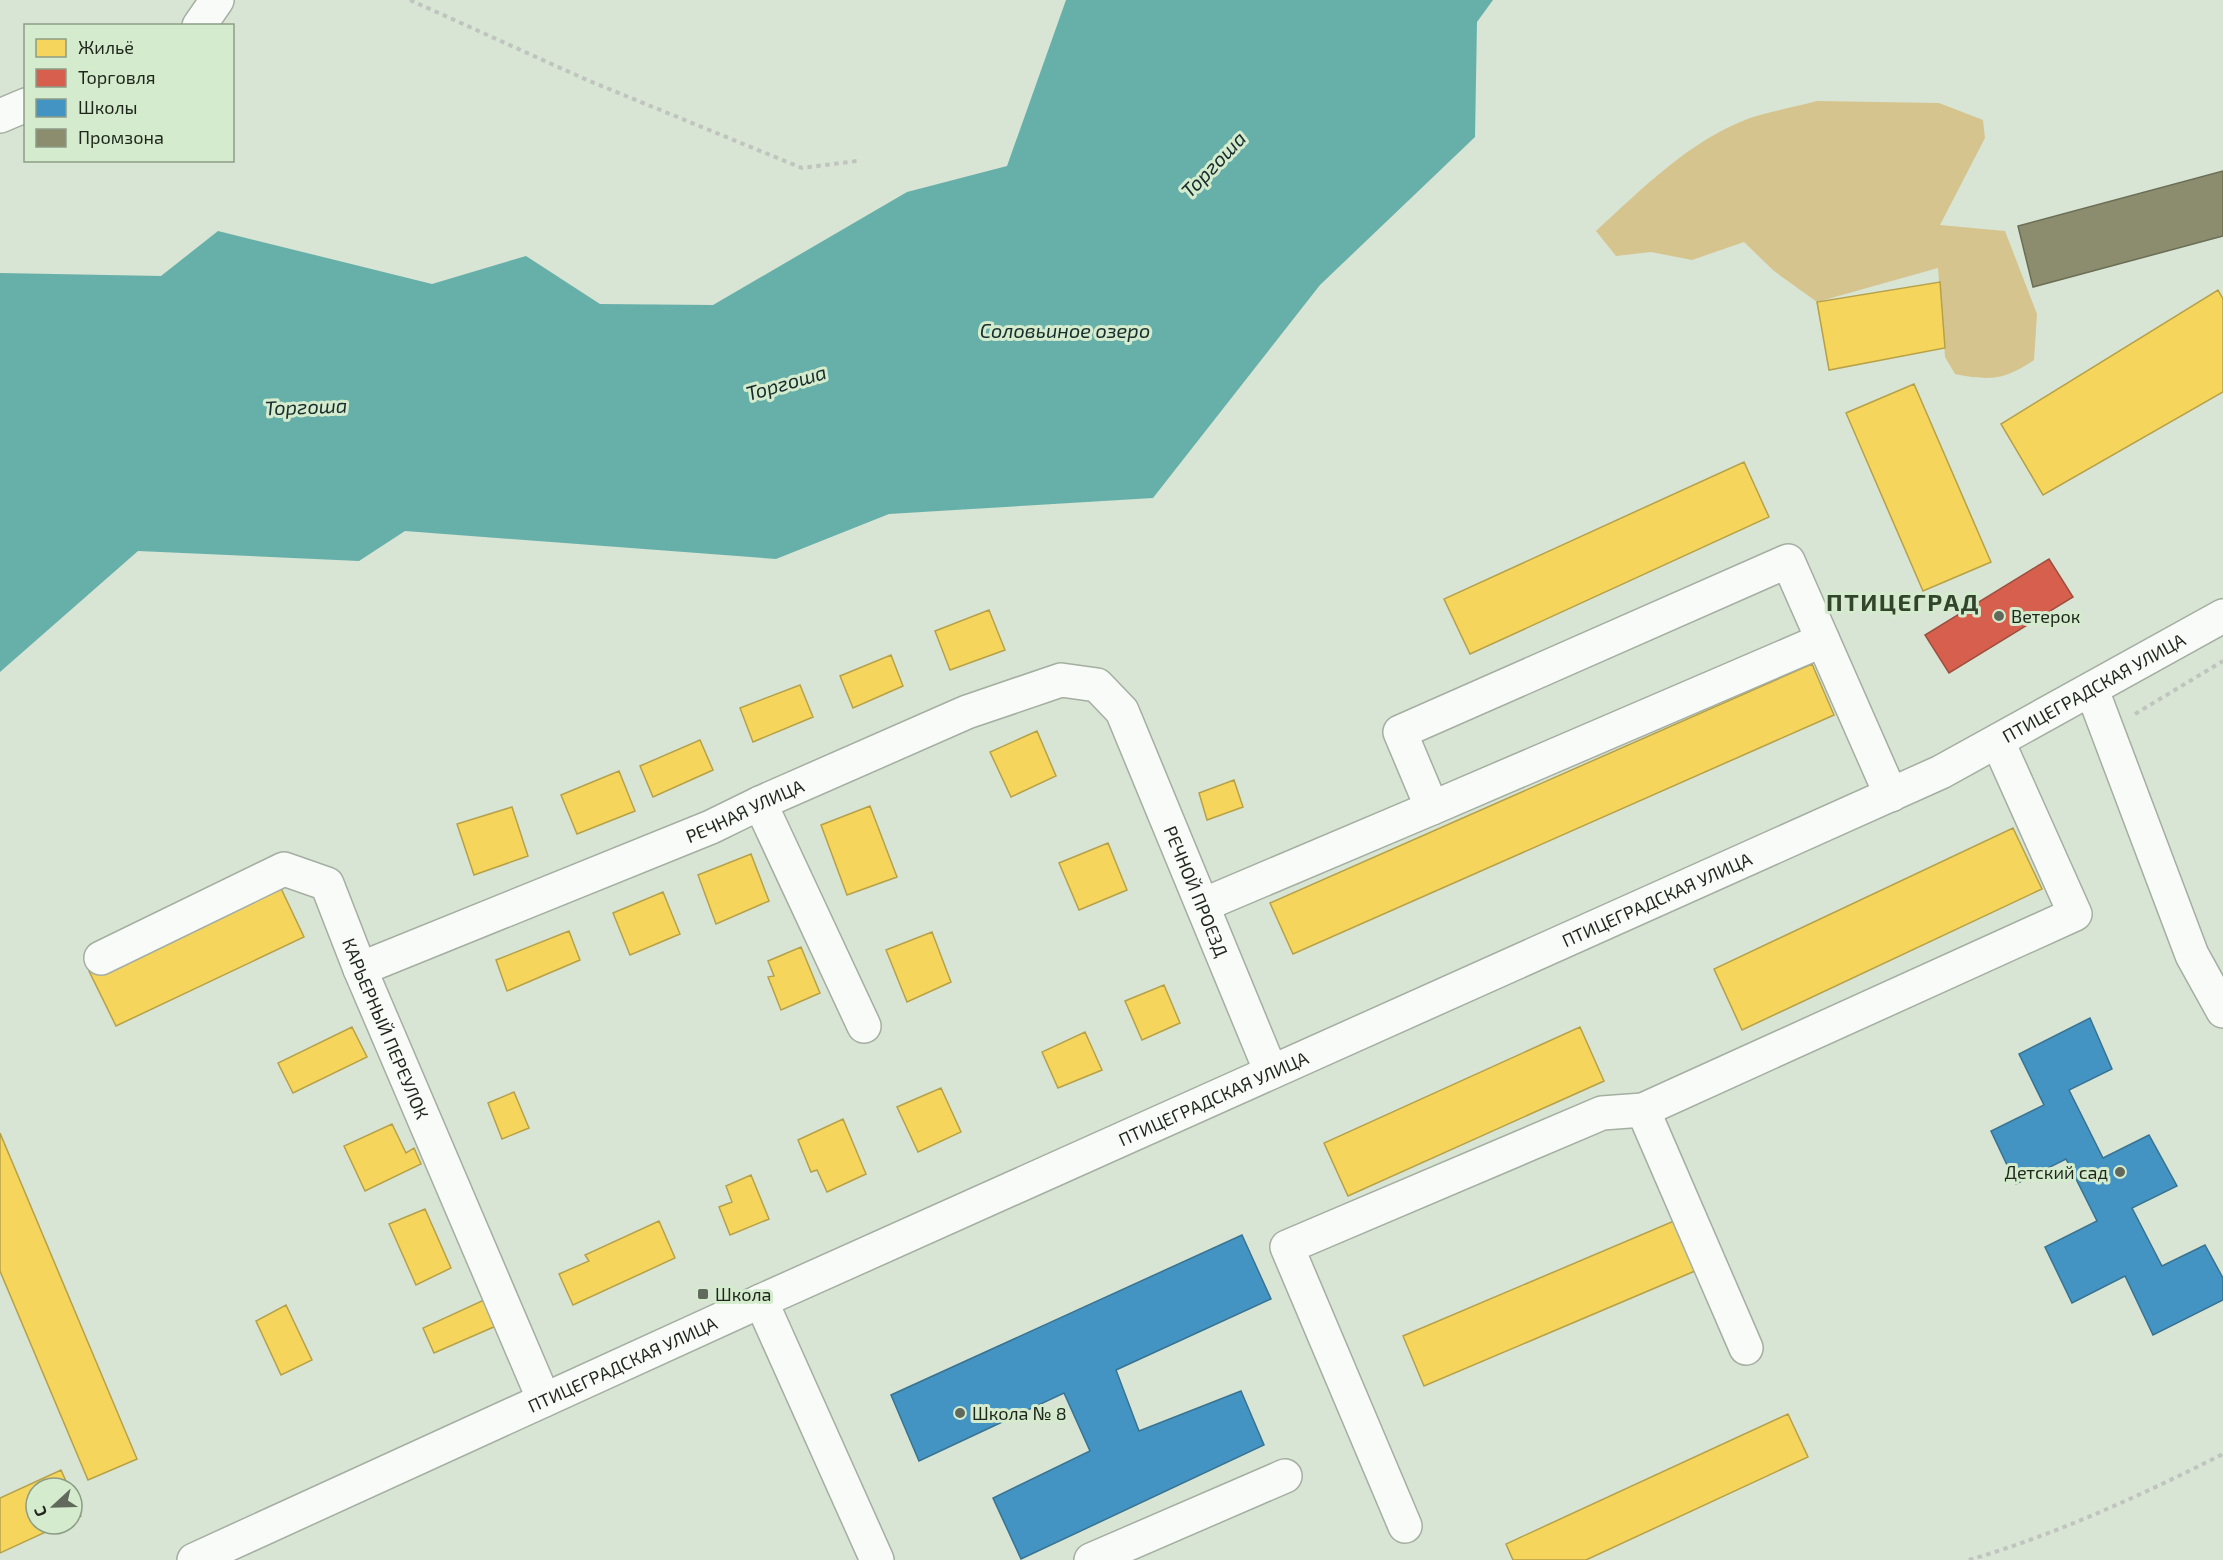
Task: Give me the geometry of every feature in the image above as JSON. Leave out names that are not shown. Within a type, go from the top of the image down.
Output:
[{"type":"street","points":[[200,24],[218,0]]},
{"type":"street","points":[[0,116],[24,106]]},
{"type":"street","points":[[1432,808],[1400,732],[1788,561],[1891,795]]},
{"type":"street","name":"ПТИЦЕГРАДСКАЯ УЛИЦА","points":[[194,1560],[761,1300],[1891,795],[1998,742],[2223,616]]},
{"type":"street","points":[[1203,905],[1822,640]]},
{"type":"street","name":"РЕЧНАЯ УЛИЦА","points":[[360,969],[711,827],[760,803],[967,712],[1061,680],[1097,685],[1122,711]]},
{"type":"street","points":[[2092,690],[2192,955],[2223,1011]]},
{"type":"street","name":"РЕЧНОЙ ПРОЕЗД","points":[[1122,711],[1271,1072]]},
{"type":"street","points":[[1405,1526],[1287,1247],[1602,1113],[1642,1110],[2075,914],[1998,742]]},
{"type":"street","points":[[760,803],[864,1026]]},
{"type":"street","name":"КАРЬЕРНЫЙ ПЕРЕУЛОК","points":[[101,958],[284,869],[327,884],[360,969],[544,1400]]},
{"type":"street","points":[[1642,1110],[1746,1348]]},
{"type":"street","points":[[761,1300],[877,1560]]},
{"type":"street","points":[[1091,1560],[1285,1476]]},
{"type":"path","points":[[410,0],[587,80],[802,168],[857,161]]},
{"type":"path","points":[[2108,730],[2223,661]]},
{"type":"path","points":[[1969,1560],[2013,1547],[2166,1483],[2223,1454]]},
{"type":"shaded area","points":[[1817,101],[1939,103],[1983,120],[1985,138],[1940,225],[2005,231],[2037,314],[2034,360],[2014,372],[1997,377],[1978,378],[1955,374],[1945,357],[1938,268],[1817,302],[1774,271],[1744,242],[1692,260],[1651,252],[1616,256],[1596,231],[1668,167],[1707,139],[1750,118]]},
{"type":"water","name":"Соловьиное озеро","points":[[1066,0],[1493,0],[1477,22],[1475,137],[1320,285],[1153,498],[889,514],[776,559],[405,531],[359,561],[138,551],[0,672],[0,273],[161,276],[218,231],[432,284],[526,256],[600,304],[713,305],[907,192],[1007,166]]},
{"type":"building: Жильё","points":[[1940,282],[1945,348],[1829,370],[1817,302]]},
{"type":"building: Жильё","points":[[2218,290],[2223,299],[2223,392],[2043,495],[2001,424]]},
{"type":"building: Жильё","points":[[1914,384],[1991,562],[1923,591],[1846,413]]},
{"type":"building: Жильё","points":[[1744,462],[1769,517],[1470,654],[1444,599]]},
{"type":"building: Жильё","points":[[989,610],[1005,650],[950,670],[935,631]]},
{"type":"building: Жильё","points":[[891,655],[903,686],[853,708],[840,676]]},
{"type":"building: Жильё","points":[[1812,664],[1834,715],[1293,954],[1270,903]]},
{"type":"building: Жильё","points":[[800,685],[813,717],[753,742],[740,708]]},
{"type":"building: Жильё","points":[[1037,731],[1056,776],[1011,797],[990,752]]},
{"type":"building: Жильё","points":[[700,740],[713,770],[653,797],[640,766]]},
{"type":"building: Жильё","points":[[619,771],[635,811],[577,834],[561,795]]},
{"type":"building: Жильё","points":[[1234,780],[1243,807],[1207,820],[1199,793]]},
{"type":"building: Жильё","points":[[870,806],[897,877],[847,895],[821,825]]},
{"type":"building: Жильё","points":[[512,807],[528,856],[474,875],[457,824]]},
{"type":"building: Жильё","points":[[2013,828],[2042,889],[1742,1030],[1714,969]]},
{"type":"building: Жильё","points":[[1108,843],[1127,890],[1079,910],[1059,863]]},
{"type":"building: Жильё","points":[[751,854],[769,901],[716,924],[698,875]]},
{"type":"building: Жильё","points":[[278,882],[304,937],[116,1026],[89,971]]},
{"type":"building: Жильё","points":[[663,892],[680,934],[630,955],[613,913]]},
{"type":"building: Жильё","points":[[569,931],[580,960],[507,991],[496,960]]},
{"type":"building: Жильё","points":[[932,932],[951,982],[907,1002],[886,950]]},
{"type":"building: Жильё","points":[[801,947],[820,993],[781,1010],[768,977],[774,976],[768,961]]},
{"type":"building: Жильё","points":[[1164,985],[1180,1023],[1142,1040],[1125,1001]]},
{"type":"building: Жильё","points":[[352,1027],[367,1057],[293,1093],[278,1063]]},
{"type":"building: Жильё","points":[[1580,1027],[1604,1081],[1348,1196],[1324,1143]]},
{"type":"building: Жильё","points":[[1085,1032],[1102,1070],[1058,1088],[1042,1052]]},
{"type":"building: Жильё","points":[[941,1088],[961,1132],[918,1152],[897,1107]]},
{"type":"building: Жильё","points":[[514,1092],[529,1128],[502,1139],[488,1103]]},
{"type":"building: Жильё","points":[[843,1119],[866,1174],[827,1192],[817,1170],[811,1172],[798,1140]]},
{"type":"building: Жильё","points":[[392,1124],[406,1153],[414,1148],[421,1164],[365,1191],[344,1146]]},
{"type":"building: Жильё","points":[[0,1133],[137,1459],[88,1480],[0,1271]]},
{"type":"building: Жильё","points":[[751,1175],[769,1219],[730,1235],[719,1207],[732,1202],[726,1186]]},
{"type":"building: Жильё","points":[[425,1209],[451,1268],[416,1285],[389,1224]]},
{"type":"building: Жильё","points":[[659,1221],[675,1258],[573,1305],[559,1274],[589,1261],[585,1255]]},
{"type":"building: Жильё","points":[[1674,1221],[1695,1271],[1424,1386],[1403,1336]]},
{"type":"building: Жильё","points":[[484,1300],[496,1326],[434,1353],[423,1328]]},
{"type":"building: Жильё","points":[[286,1305],[312,1360],[281,1375],[256,1321]]},
{"type":"building: Жильё","points":[[1788,1414],[1808,1457],[1586,1560],[1513,1560],[1506,1544]]},
{"type":"building: Жильё","points":[[61,1470],[64,1476],[48,1476]]},
{"type":"building: Жильё","points":[[24,1487],[24,1536],[37,1536],[0,1553],[0,1498]]},
{"type":"building: Торговля","name":"Ветерок","points":[[2049,559],[2073,597],[1949,673],[1925,635]]},
{"type":"building: Школы","name":"Детский сад","points":[[2090,1018],[2112,1069],[2069,1090],[2103,1158],[2149,1135],[2177,1186],[2132,1208],[2162,1266],[2205,1245],[2223,1278],[2223,1300],[2153,1335],[2125,1276],[2072,1303],[2045,1247],[2097,1221],[2066,1159],[2016,1184],[1991,1131],[2044,1105],[2019,1054]]},
{"type":"building: Школы","name":"Школа № 8","points":[[1242,1235],[1271,1299],[1116,1370],[1139,1431],[1241,1391],[1264,1445],[1021,1559],[993,1498],[1090,1451],[1064,1393],[919,1461],[891,1395]]},
{"type":"building: Промзона","points":[[2223,171],[2223,236],[2033,287],[2018,226]]},
{"type":"place","name":"Ветерок","points":[[1999,616]]},
{"type":"place","name":"Детский сад","points":[[2120,1172]]},
{"type":"place","name":"Школа","points":[[703,1294]]},
{"type":"place","name":"Школа № 8","points":[[960,1413]]},
{"type":"district","name":"ПТИЦЕГРАД","points":[[1903,601]]},
{"type":"water label","name":"Торгоша","points":[[1213,164]]},
{"type":"water label","name":"Торгоша","points":[[786,382]]},
{"type":"water label","name":"Торгоша","points":[[306,406]]}]
